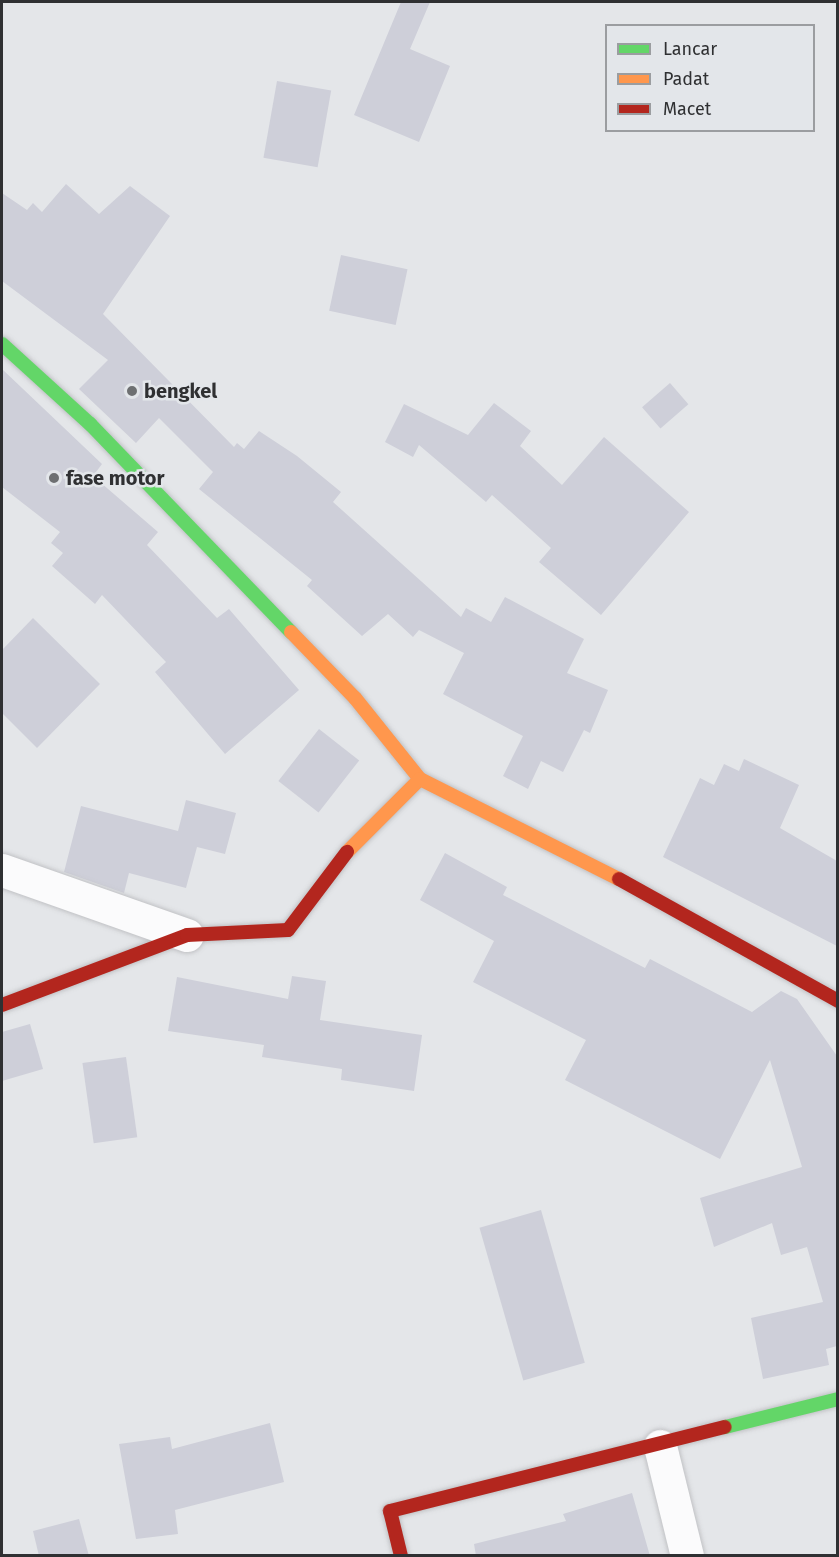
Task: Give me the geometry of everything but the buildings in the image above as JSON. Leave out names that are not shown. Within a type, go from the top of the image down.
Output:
[{"type":"street","points":[[2,344],[90,424],[355,698],[420,779],[597,867],[837,1001]]},
{"type":"street","points":[[2,1005],[187,935],[288,930],[352,846],[420,779]]},
{"type":"street","points":[[2,870],[187,935]]},
{"type":"street","points":[[401,1556],[390,1511],[660,1446],[837,1399]]},
{"type":"street","points":[[660,1446],[687,1556]]},
{"type":"traffic: fast","points":[[2,344],[90,424],[291,632]]},
{"type":"traffic: fast","points":[[725,1427],[838,1399]]},
{"type":"traffic: slow","points":[[291,632],[355,698],[420,779],[619,879]]},
{"type":"traffic: slow","points":[[347,852],[420,779]]},
{"type":"traffic: jam","points":[[2,1005],[187,935],[288,930],[347,852]]},
{"type":"traffic: jam","points":[[619,879],[838,1001]]},
{"type":"traffic: jam","points":[[401,1556],[390,1511],[725,1427]]},
{"type":"place","name":"bengkel","points":[[132,391]]},
{"type":"place","name":"fase motor","points":[[54,478]]}]
